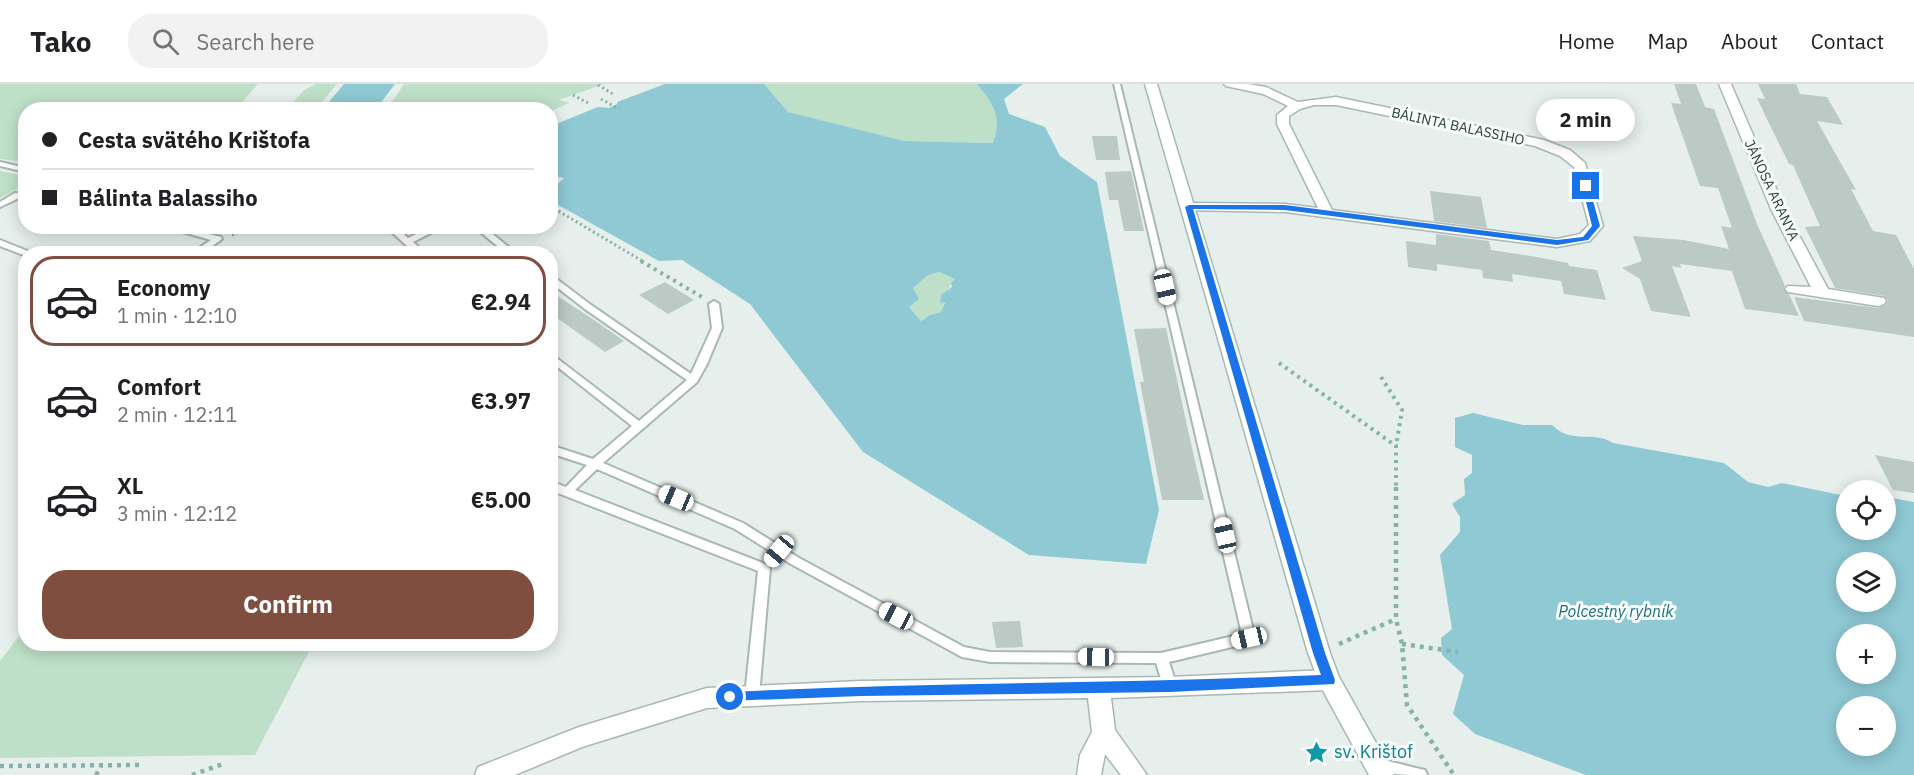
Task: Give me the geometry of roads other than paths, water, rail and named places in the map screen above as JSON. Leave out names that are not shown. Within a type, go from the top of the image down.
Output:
[{"type":"street","points":[[1151,84],[1319,653],[1329,680],[1379,769]]},
{"type":"street","points":[[1230,84],[1266,91],[1296,105],[1283,115],[1283,123],[1327,213]]},
{"type":"street","name":"JÁNOSA ARANYA","points":[[1725,84],[1778,209],[1822,293]]},
{"type":"street","name":"BÁLINTA BALASSIHO","points":[[1189,207],[1285,208],[1557,243],[1586,238],[1596,226],[1580,166],[1565,153],[1539,143],[1336,101],[1310,101],[1296,105]]},
{"type":"street","points":[[1793,289],[1878,301]]},
{"type":"street","points":[[487,775],[579,738],[707,698],[861,691],[1170,687],[1329,680]]},
{"type":"street","points":[[1098,688],[1104,733],[1135,775]]},
{"type":"street","points":[[1089,775],[1092,755],[1104,733]]},
{"type":"lane","points":[[558,452],[595,464],[732,522],[779,551],[962,652],[990,657],[1161,658],[1249,638],[1117,84]]},
{"type":"lane","points":[[0,165],[18,168]]},
{"type":"lane","points":[[0,205],[18,196]]},
{"type":"lane","points":[[198,234],[218,239],[207,246]]},
{"type":"lane","points":[[398,234],[413,246]]},
{"type":"lane","points":[[407,241],[423,234]]},
{"type":"lane","points":[[487,234],[503,246]]},
{"type":"lane","points":[[0,243],[18,250]]},
{"type":"lane","points":[[558,283],[693,380]]},
{"type":"lane","points":[[567,492],[595,464],[693,380],[717,328],[714,304]]},
{"type":"lane","points":[[558,362],[639,426]]},
{"type":"lane","points":[[558,488],[764,568]]},
{"type":"lane","points":[[753,696],[764,568],[779,551]]},
{"type":"lane","points":[[1161,658],[1170,687]]},
{"type":"lane","points":[[1379,769],[1420,775]]},
{"type":"water","points":[[344,84],[395,84],[381,102],[329,102]]},
{"type":"water","points":[[665,84],[764,84],[788,112],[904,141],[993,143],[997,125],[995,111],[977,84],[1023,84],[1004,99],[1009,114],[1045,127],[1060,156],[1097,182],[1159,510],[1146,564],[1029,555],[863,452],[750,304],[682,260],[659,261],[558,205],[558,184],[564,178],[558,177],[558,123],[598,107],[609,108],[617,102]],"holes":[[[939,272],[955,279],[951,283],[952,287],[941,295],[940,302],[945,303],[941,312],[921,321],[909,307],[919,299],[913,288],[928,275]]]},
{"type":"water","name":"Polcestný rybník","points":[[1473,413],[1523,425],[1552,425],[1560,431],[1575,436],[1605,439],[1613,443],[1724,463],[1748,482],[1768,487],[1782,483],[1836,494],[1836,540],[1896,540],[1896,499],[1914,502],[1914,775],[1586,775],[1475,734],[1453,714],[1464,675],[1442,655],[1441,638],[1452,629],[1440,555],[1460,532],[1460,517],[1452,504],[1465,495],[1464,479],[1472,473],[1472,455],[1455,447],[1455,418]]},
{"type":"place","name":"sv. Krištof","points":[[1316,752]]}]
